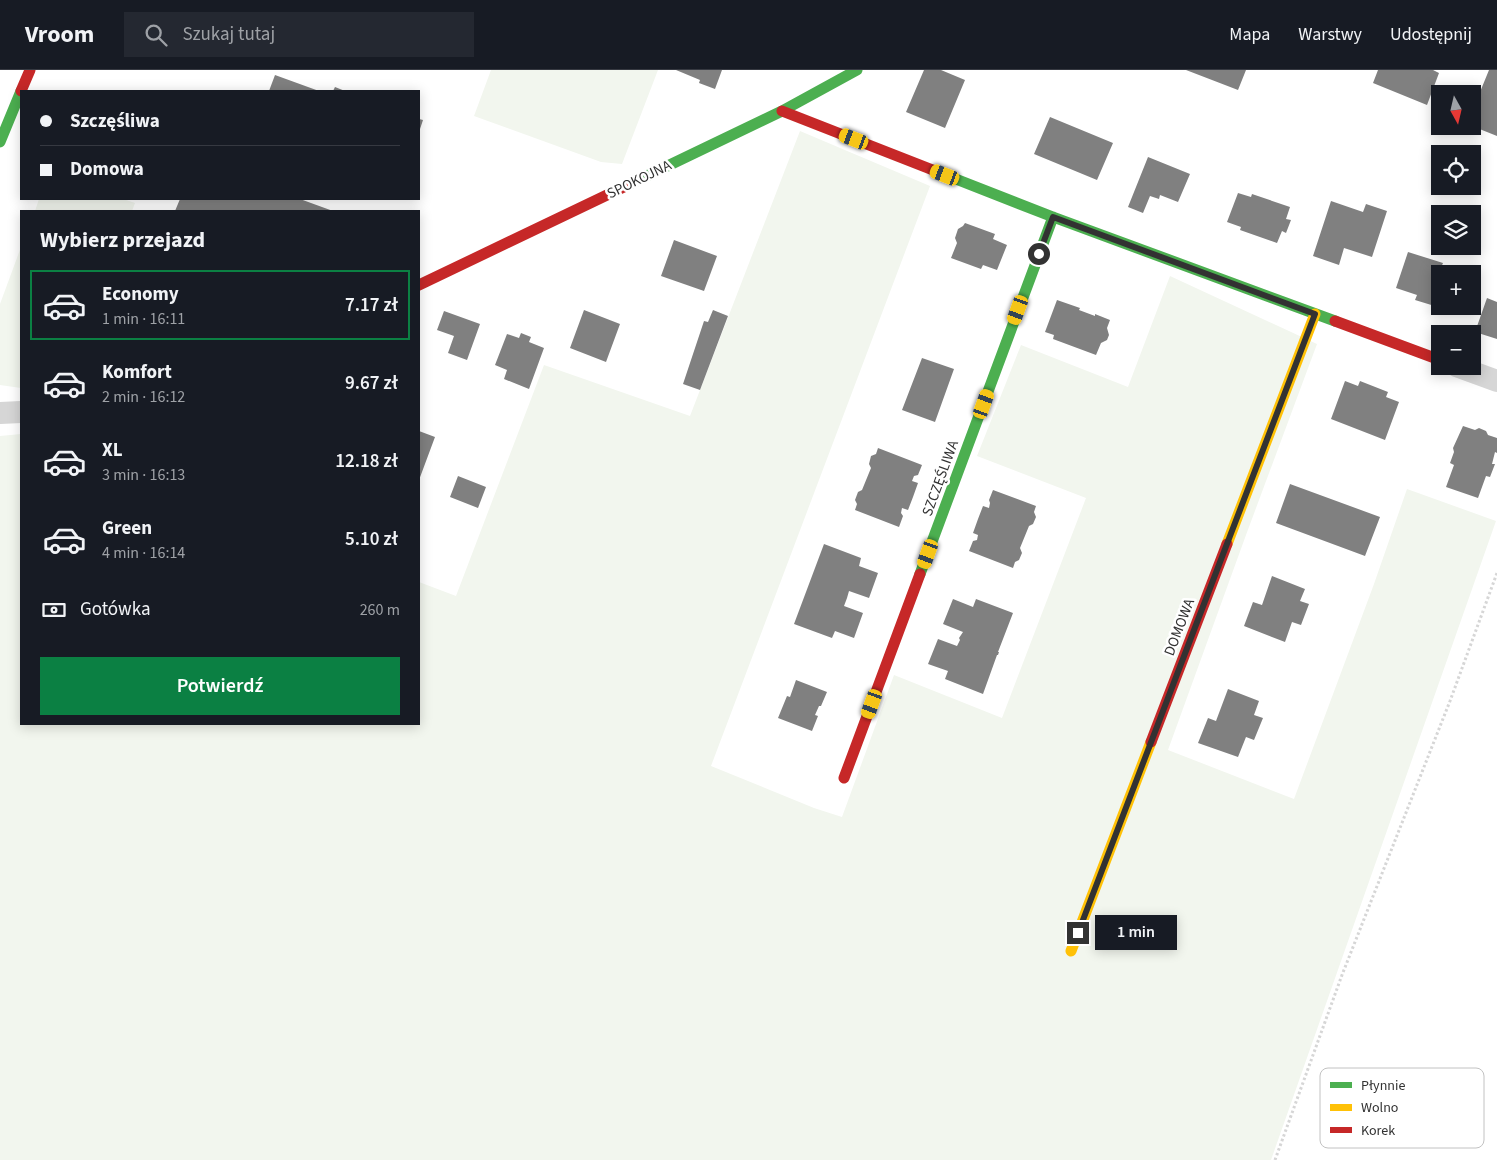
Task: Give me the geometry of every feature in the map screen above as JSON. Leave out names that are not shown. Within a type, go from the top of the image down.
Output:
[{"type":"street","points":[[21,90],[30,70]]},
{"type":"street","name":"SPOKOJNA","points":[[420,285],[782,111],[857,70]]},
{"type":"street","points":[[0,142],[20,93]]},
{"type":"street","points":[[782,111],[1053,217],[1431,357]]},
{"type":"street","name":"SZCZĘŚLIWA","points":[[844,778],[1053,217]]},
{"type":"street","name":"DOMOWA","points":[[1071,951],[1315,314]]},
{"type":"street","points":[[1481,375],[1497,381]]},
{"type":"street","points":[[0,413],[20,412]]},
{"type":"path","points":[[1275,1160],[1342,975],[1446,710],[1497,573]]},
{"type":"shaded area","points":[[491,70],[658,70],[622,164],[601,162],[474,116]]},
{"type":"shaded area","points":[[800,131],[930,186],[711,766],[814,808],[842,817],[894,675],[1002,718],[1086,498],[977,456],[1021,345],[1128,387],[1170,276],[1317,344],[1168,750],[1294,799],[1374,584],[1407,489],[1496,521],[1271,1160],[0,1160],[0,436],[20,434],[20,725],[420,725],[420,582],[456,596],[544,365],[690,416]]},
{"type":"shaded area","points":[[39,200],[126,200],[135,203],[132,210],[35,210]]},
{"type":"shaded area","points":[[20,250],[20,388],[0,385],[0,304]]},
{"type":"building","points":[[676,70],[722,70],[715,89],[699,83],[700,80]]},
{"type":"building","points":[[924,70],[941,70],[965,80],[945,128],[906,112]]},
{"type":"building","points":[[1186,70],[1246,70],[1238,90]]},
{"type":"building","points":[[1378,70],[1433,70],[1439,73],[1434,85],[1431,85],[1431,94],[1427,105],[1373,83]]},
{"type":"building","points":[[1489,70],[1497,70],[1497,136],[1481,130],[1481,90]]},
{"type":"building","points":[[275,75],[316,90],[269,90]]},
{"type":"building","points":[[1050,117],[1113,143],[1097,180],[1034,154]]},
{"type":"building","points":[[1148,157],[1190,174],[1178,202],[1160,195],[1159,199],[1150,196],[1143,213],[1128,207]]},
{"type":"building","points":[[1238,193],[1251,197],[1252,194],[1290,207],[1286,219],[1291,220],[1286,233],[1282,231],[1277,243],[1240,230],[1241,227],[1227,222]]},
{"type":"building","points":[[180,200],[303,200],[330,210],[175,210]]},
{"type":"building","points":[[1331,201],[1363,212],[1366,204],[1387,211],[1372,257],[1344,248],[1339,265],[1313,256]]},
{"type":"building","points":[[965,223],[995,234],[993,239],[1007,245],[997,270],[983,265],[981,269],[951,258],[957,243],[955,238],[958,229]]},
{"type":"building","points":[[674,240],[717,256],[704,291],[661,276]]},
{"type":"building","points":[[1408,252],[1443,263],[1442,265],[1431,265],[1431,305],[1415,300],[1417,295],[1396,288]]},
{"type":"building","points":[[1487,298],[1497,302],[1497,339],[1481,334],[1481,325],[1477,325]]},
{"type":"building","points":[[1057,300],[1080,308],[1079,310],[1110,320],[1107,328],[1109,335],[1107,340],[1101,343],[1096,355],[1053,339],[1054,335],[1045,332]]},
{"type":"building","points":[[584,310],[620,324],[606,362],[570,348]]},
{"type":"building","points":[[713,310],[728,316],[700,390],[683,384],[704,321],[708,322]]},
{"type":"building","points":[[444,311],[480,324],[467,360],[448,353],[454,336],[437,330]]},
{"type":"building","points":[[521,333],[531,337],[529,342],[544,348],[529,389],[504,379],[507,370],[495,365],[507,334],[519,338]]},
{"type":"building","points":[[922,358],[954,369],[935,422],[902,410]]},
{"type":"building","points":[[1345,381],[1358,386],[1360,381],[1388,392],[1386,397],[1399,402],[1385,440],[1331,419]]},
{"type":"building","points":[[1463,426],[1475,430],[1479,428],[1486,431],[1488,435],[1497,438],[1497,453],[1495,452],[1492,464],[1495,464],[1490,477],[1486,476],[1478,498],[1446,487],[1454,465],[1450,463],[1454,452],[1453,448]]},
{"type":"building","points":[[420,431],[435,437],[420,477]]},
{"type":"building","points":[[878,448],[922,465],[918,475],[914,476],[912,481],[918,483],[908,510],[902,508],[901,513],[903,516],[899,527],[855,510],[857,504],[855,500],[858,492],[862,490],[871,468],[869,464],[871,456],[876,454]]},
{"type":"building","points":[[458,476],[486,487],[478,508],[450,497]]},
{"type":"building","points":[[1290,484],[1380,517],[1365,556],[1276,523]]},
{"type":"building","points":[[993,490],[1036,506],[1034,512],[1036,517],[1033,524],[1029,526],[1020,548],[1022,553],[1013,568],[969,551],[973,541],[977,540],[978,535],[973,533],[983,506],[989,508],[989,500]]},
{"type":"building","points":[[824,544],[861,558],[859,566],[878,573],[869,598],[849,591],[844,606],[863,613],[854,638],[835,631],[832,638],[794,624]]},
{"type":"building","points":[[1272,576],[1305,589],[1300,601],[1309,604],[1301,625],[1292,622],[1285,642],[1244,626],[1253,602],[1262,605]]},
{"type":"building","points":[[953,599],[973,607],[976,599],[1013,613],[983,694],[945,679],[948,671],[928,664],[938,639],[957,646],[960,640],[959,638],[963,632],[943,624]]},
{"type":"building","points":[[796,680],[827,692],[815,715],[818,716],[812,731],[778,718],[787,696],[790,697]]},
{"type":"building","points":[[1228,689],[1259,701],[1254,715],[1263,718],[1254,740],[1246,737],[1238,757],[1198,743],[1208,718],[1216,721]]},
{"type":"traffic: fast","points":[[630,184],[782,111],[857,70]]},
{"type":"traffic: fast","points":[[0,142],[20,93]]},
{"type":"traffic: fast","points":[[943,174],[1053,217],[1335,321]]},
{"type":"traffic: fast","points":[[920,574],[1053,217]]},
{"type":"traffic: slow","points":[[1227,544],[1315,314]]},
{"type":"traffic: slow","points":[[1071,951],[1151,742]]},
{"type":"traffic: jam","points":[[21,90],[30,70]]},
{"type":"traffic: jam","points":[[782,111],[943,174]]},
{"type":"traffic: jam","points":[[420,285],[630,184]]},
{"type":"traffic: jam","points":[[1335,321],[1431,357]]},
{"type":"traffic: jam","points":[[1151,742],[1227,544]]},
{"type":"traffic: jam","points":[[844,778],[920,574]]},
{"type":"route","points":[[1039,254],[1053,217],[1315,314],[1078,933]]}]
